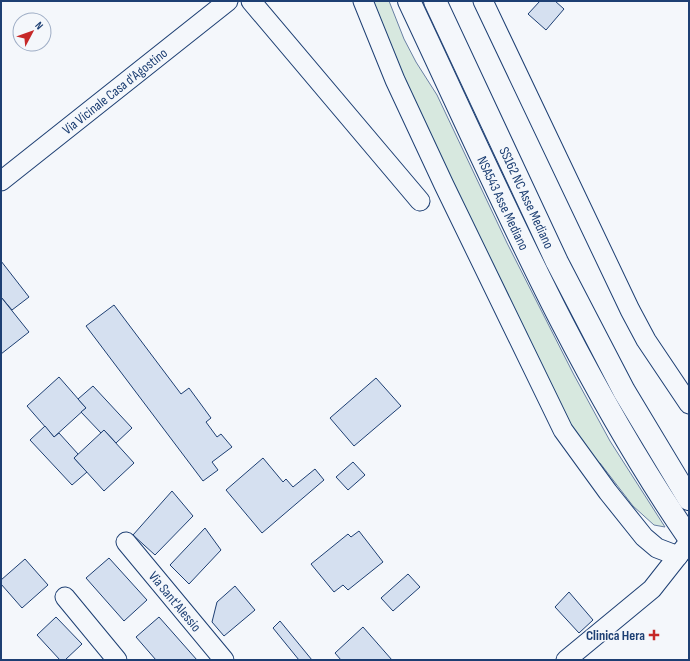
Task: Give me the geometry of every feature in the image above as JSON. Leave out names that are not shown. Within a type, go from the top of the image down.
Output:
[{"type":"highway","name":"NSA543 Asse Mediano","points":[[409,1],[537,274],[604,401],[689,538]]},
{"type":"highway","name":"SS162 NC Asse Mediano","points":[[435,1],[558,262],[624,391],[689,499]]},
{"type":"street","name":"Via Vicinale Casa d'Agostino","points":[[1,181],[228,1]]},
{"type":"street","points":[[251,1],[420,201]]},
{"type":"street","points":[[363,1],[404,101],[563,430],[608,492],[644,537],[657,548],[684,550]]},
{"type":"street","points":[[483,1],[630,310],[646,340],[689,404]]},
{"type":"street","name":"Via Sant'Alessio","points":[[126,542],[224,660]]},
{"type":"street","points":[[566,660],[652,589],[684,550]]},
{"type":"street","points":[[65,597],[117,660]]},
{"type":"shaded area","points":[[368,1],[389,1],[404,39],[416,62],[437,95],[507,243],[574,375],[610,441],[665,527],[654,525],[633,506],[600,463],[596,464],[570,424],[529,345]]},
{"type":"building","points":[[540,1],[555,1],[564,9],[546,30],[528,14]]},
{"type":"building","points":[[1,261],[29,297],[12,310],[1,297]]},
{"type":"building","points":[[1,297],[29,332],[1,354]]},
{"type":"building","points":[[114,305],[181,394],[189,388],[211,418],[206,422],[217,437],[221,434],[232,447],[212,462],[218,470],[203,481],[86,326]]},
{"type":"building","points":[[59,377],[86,408],[54,437],[27,406]]},
{"type":"building","points":[[376,378],[401,406],[354,446],[330,418]]},
{"type":"building","points":[[93,386],[132,428],[116,443],[104,430],[101,433],[81,412],[86,408],[78,399]]},
{"type":"building","points":[[45,426],[54,437],[59,433],[78,454],[74,458],[87,472],[72,485],[30,440]]},
{"type":"building","points":[[104,430],[134,463],[104,491],[74,458]]},
{"type":"building","points":[[263,458],[283,482],[286,479],[293,487],[315,469],[324,480],[262,533],[226,490]]},
{"type":"building","points":[[353,462],[365,475],[348,490],[336,477]]},
{"type":"building","points":[[172,491],[193,516],[155,555],[133,535]]},
{"type":"building","points":[[205,528],[221,550],[189,584],[170,565]]},
{"type":"building","points":[[359,531],[383,562],[348,590],[343,585],[334,592],[311,564],[348,534],[351,537]]},
{"type":"building","points":[[109,558],[147,600],[124,621],[86,578]]},
{"type":"building","points":[[25,559],[48,585],[22,608],[1,584],[1,580]]},
{"type":"building","points":[[408,574],[420,587],[393,611],[381,598]]},
{"type":"building","points":[[235,586],[255,610],[224,636],[212,622],[217,602]]},
{"type":"building","points":[[569,592],[593,620],[579,633],[555,607]]},
{"type":"building","points":[[56,617],[82,644],[65,660],[60,660],[37,635]]},
{"type":"building","points":[[159,617],[197,660],[156,660],[136,637]]},
{"type":"building","points":[[280,621],[312,660],[299,660],[273,628]]},
{"type":"building","points":[[363,627],[392,660],[341,660],[335,653]]},
{"type":"place","name":"Clinica Hera","points":[[654,635]]}]
